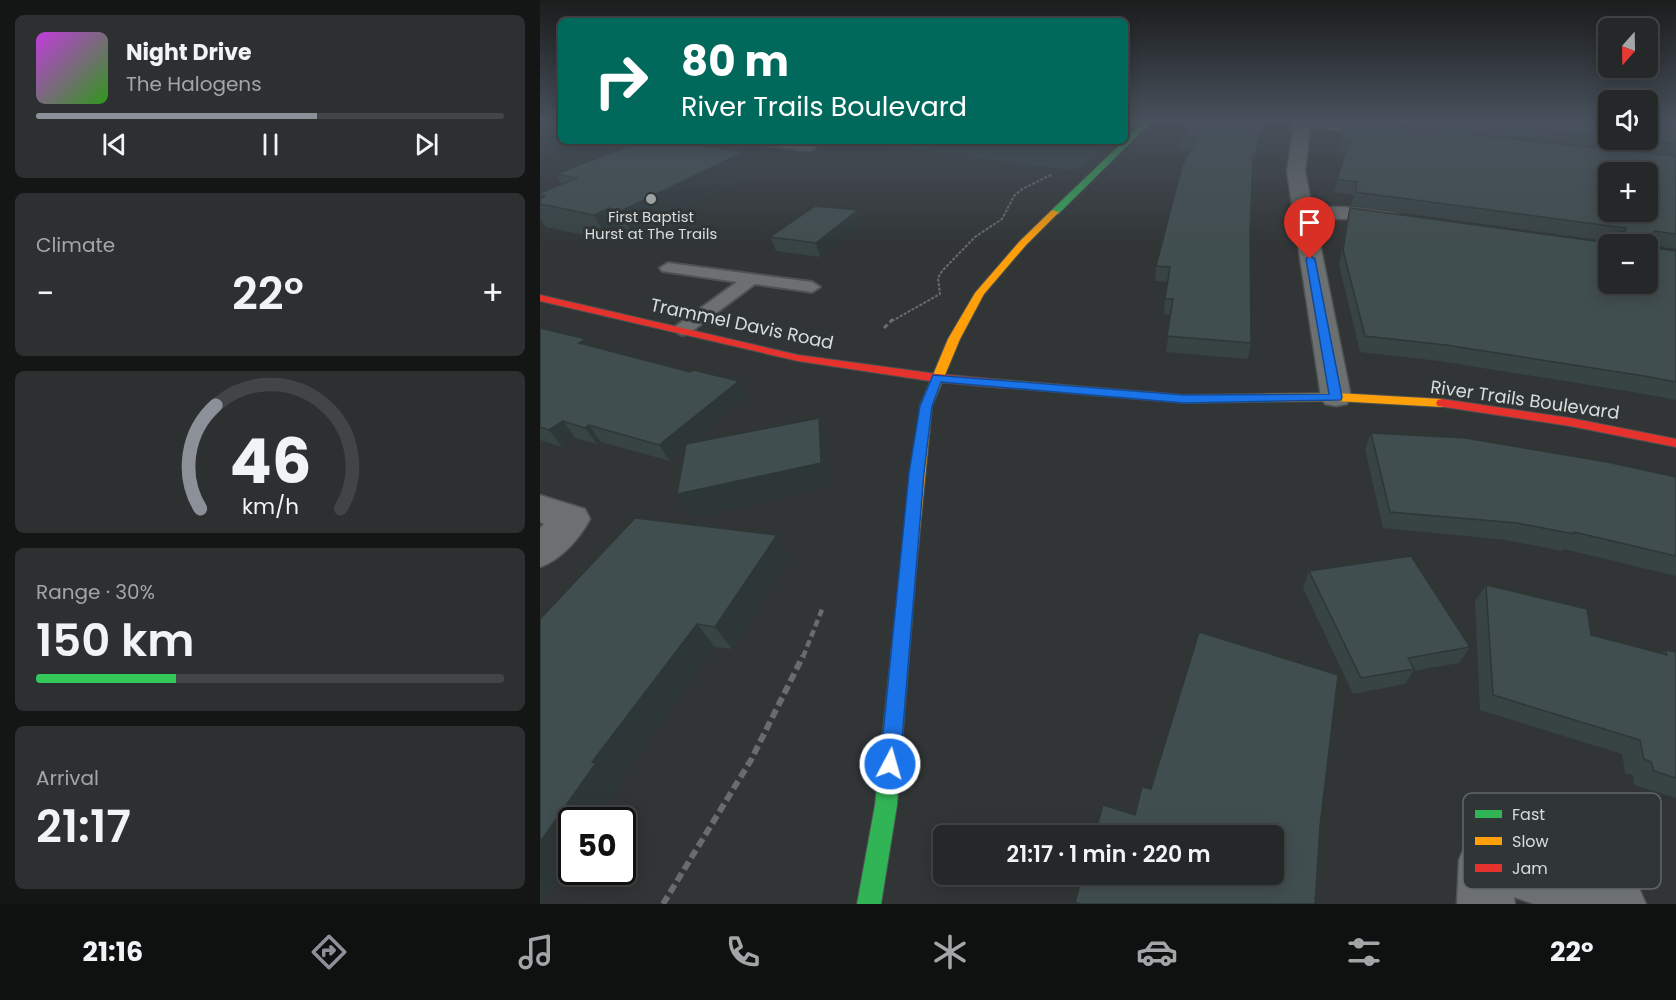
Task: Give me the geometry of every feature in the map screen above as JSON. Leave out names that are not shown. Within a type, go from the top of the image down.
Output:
[{"type":"main road","points":[[869,904],[887,793],[916,473],[926,406],[937,378],[980,293],[1023,243],[1105,163]]},
{"type":"main road","name":"Trammel Davis Road","points":[[540,297],[798,358],[937,378]]},
{"type":"main road","name":"River Trails Boulevard","points":[[937,378],[1184,399],[1336,397],[1455,405],[1570,422],[1676,443]]},
{"type":"street","points":[[1297,163],[1302,213],[1336,397]]},
{"type":"street","points":[[1302,213],[1345,213],[1417,222]]},
{"type":"street","points":[[540,552],[556,513]]},
{"type":"street","points":[[1574,889],[1601,898]]},
{"type":"lane","points":[[668,268],[812,287]]},
{"type":"lane","points":[[682,330],[752,279]]},
{"type":"path","points":[[884,328],[897,316],[940,294],[938,278],[942,271],[975,237],[1002,219],[1014,196],[1022,189],[1053,175]]},
{"type":"path","points":[[663,904],[728,803],[782,706],[823,607]]},
{"type":"shaded area","points":[[1017,163],[1085,163],[1075,171]]},
{"type":"building","points":[[584,163],[721,163],[621,211],[609,208],[594,215],[540,204],[540,199],[546,196],[540,196],[540,193],[577,178],[556,174]]},
{"type":"building","points":[[1183,163],[1253,163],[1250,234],[1251,343],[1167,336],[1173,299],[1165,299],[1170,267],[1156,266]]},
{"type":"building","points":[[1342,163],[1598,163],[1598,222],[1658,222],[1658,163],[1676,163],[1676,234],[1654,231],[1654,234],[1618,234],[1625,231],[1626,228],[1355,192],[1357,182],[1337,179]]},
{"type":"building","points":[[815,206],[858,210],[816,243],[770,237]]},
{"type":"building","points":[[1350,208],[1598,242],[1598,294],[1658,294],[1658,249],[1676,251],[1676,382],[1446,345],[1365,336],[1343,250]]},
{"type":"building","points":[[540,328],[586,339],[579,343],[690,372],[693,370],[739,381],[659,445],[589,425],[585,428],[563,421],[549,430],[540,427]]},
{"type":"building","points":[[819,418],[821,463],[677,494],[686,444]]},
{"type":"building","points":[[1371,433],[1465,438],[1607,462],[1676,477],[1676,556],[1574,532],[1574,534],[1517,523],[1390,512]]},
{"type":"building","points":[[635,518],[777,535],[715,627],[697,624],[592,762],[596,763],[565,807],[558,807],[558,817],[540,842],[540,619]]},
{"type":"building","points":[[1411,556],[1470,647],[1408,658],[1414,669],[1361,678],[1309,571]]},
{"type":"building","points":[[1486,585],[1587,609],[1591,635],[1667,655],[1665,650],[1676,652],[1676,778],[1654,771],[1651,762],[1644,759],[1640,740],[1493,695]]},
{"type":"building","points":[[1199,632],[1338,675],[1320,826],[1315,903],[1318,904],[1079,904],[1075,902],[1080,885],[1284,885],[1284,825],[1097,825],[1103,805],[1135,815],[1142,787],[1151,789]]},
{"type":"traffic: fast","points":[[1055,212],[1105,163]]},
{"type":"traffic: fast","points":[[869,904],[886,805],[908,571]]},
{"type":"traffic: slow","points":[[908,571],[926,406],[954,339],[980,293],[1023,243],[1055,212]]},
{"type":"traffic: slow","points":[[1003,384],[1184,399],[1336,397],[1442,403]]},
{"type":"traffic: jam","points":[[540,298],[798,358],[937,378],[1003,384]]},
{"type":"traffic: jam","points":[[1442,403],[1570,422],[1676,443]]},
{"type":"place","name":"First Baptist Hurst at The Trails","points":[[651,199]]},
{"type":"route","points":[[890,764],[916,473],[926,406],[937,378],[1184,399],[1336,397],[1310,259]]}]
